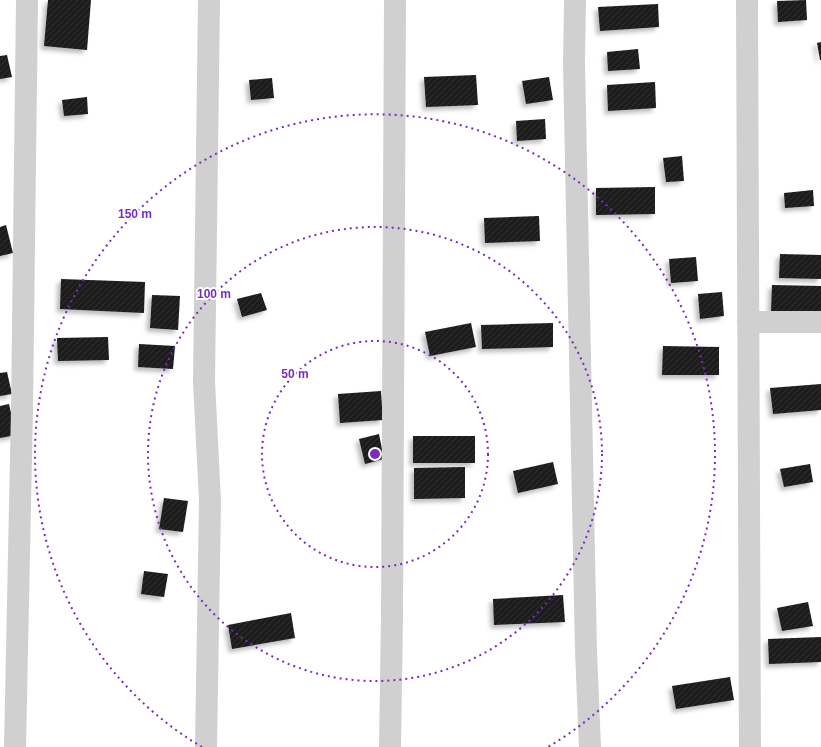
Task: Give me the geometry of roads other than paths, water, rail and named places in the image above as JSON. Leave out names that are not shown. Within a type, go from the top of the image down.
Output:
[{"type":"street","points":[[15,747],[22,409],[27,0]]},
{"type":"street","points":[[206,747],[210,501],[204,382],[209,0]]},
{"type":"street","points":[[390,747],[395,0]]},
{"type":"street","points":[[575,0],[574,64],[586,651],[590,747]]},
{"type":"street","points":[[747,0],[750,747]]},
{"type":"street","points":[[748,322],[821,322]]}]
